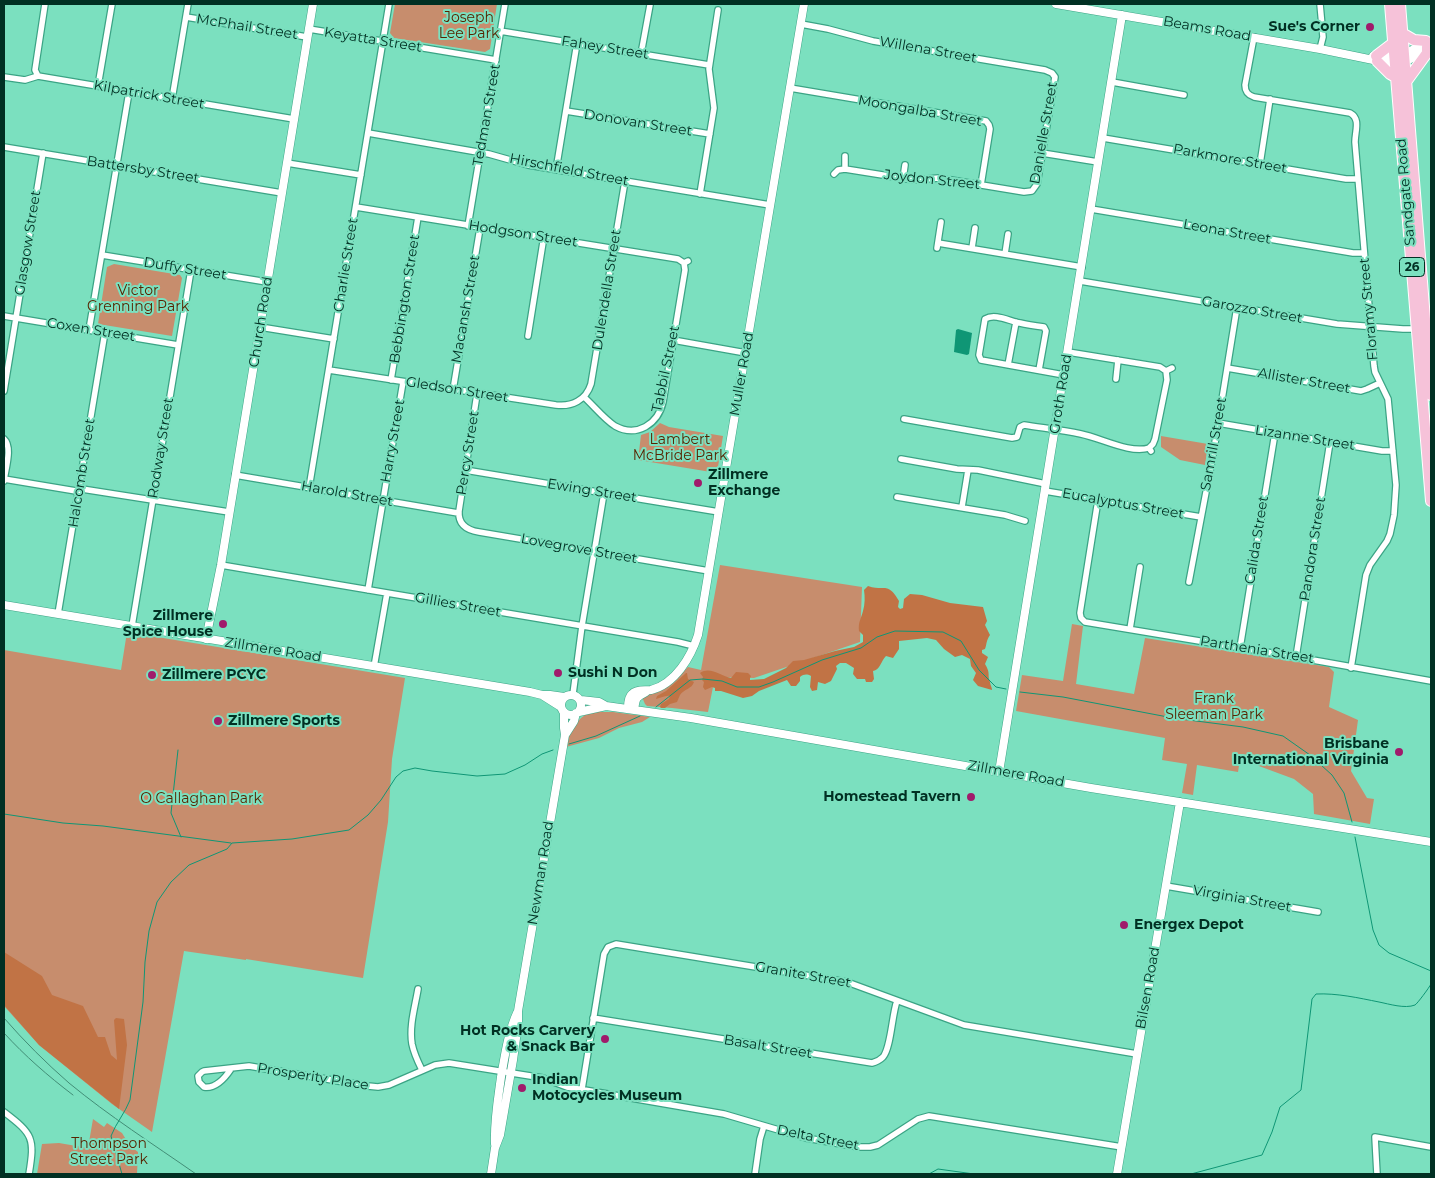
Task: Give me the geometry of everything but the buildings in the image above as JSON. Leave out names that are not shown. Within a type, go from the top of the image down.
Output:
[{"type":"highway","name":"Sandgate Road","points":[[1390,4],[1394,43],[1400,59]]},
{"type":"highway","name":"Sandgate Road","points":[[1400,4],[1402,33],[1401,80],[1431,395]]},
{"type":"highway","points":[[1394,43],[1377,59],[1390,74],[1401,80],[1428,52],[1429,43],[1414,40],[1402,33]]},
{"type":"highway","name":"Sandgate Road","points":[[1425,329],[1431,501]]},
{"type":"street","points":[[38,76],[35,70],[46,4]]},
{"type":"street","points":[[98,86],[112,4]]},
{"type":"street","points":[[172,99],[188,4]]},
{"type":"street","name":"Church Road","points":[[206,639],[221,565],[313,4]]},
{"type":"street","name":"Charlie Street","points":[[309,488],[389,4]]},
{"type":"street","name":"Tedman Street","points":[[468,226],[505,4]]},
{"type":"street","name":"Muller Road","points":[[631,709],[629,699],[633,693],[650,690],[663,684],[678,672],[686,662],[694,646],[699,630],[804,4]]},
{"type":"street","name":"Beams Road","points":[[1056,4],[1320,49],[1359,56],[1365,59],[1400,59]]},
{"type":"street","points":[[1320,4],[1322,37],[1320,49]]},
{"type":"street","points":[[641,54],[650,5]]},
{"type":"street","points":[[700,194],[714,104],[709,65],[718,10]]},
{"type":"street","name":"Groth Road","points":[[1000,772],[1122,15]]},
{"type":"street","name":"McPhail Street","points":[[186,17],[308,33]]},
{"type":"street","name":"Willena Street","points":[[801,24],[873,41],[1050,71],[1054,75]]},
{"type":"street","name":"Fahey Street","points":[[500,31],[709,65]]},
{"type":"street","name":"Keyatta Street","points":[[308,33],[383,42],[496,60]]},
{"type":"street","points":[[1254,38],[1246,90],[1250,95],[1270,99],[1260,164]]},
{"type":"street","points":[[556,170],[577,43]]},
{"type":"street","points":[[1400,59],[1413,59],[1429,43]]},
{"type":"street","name":"Danielle Street","points":[[1032,191],[1036,185],[1055,81],[1054,75]]},
{"type":"street","name":"Kilpatrick Street","points":[[4,77],[25,80],[38,76],[294,119]]},
{"type":"street","points":[[1112,82],[1184,95]]},
{"type":"street","name":"Moongalba Street","points":[[790,88],[986,121],[990,129],[982,185]]},
{"type":"street","points":[[90,330],[129,92]]},
{"type":"street","name":"Floramy Street","points":[[1270,99],[1346,112],[1357,120],[1355,142],[1374,369],[1388,399],[1396,485],[1392,527],[1387,541],[1375,556],[1366,575],[1351,668]]},
{"type":"street","name":"Donovan Street","points":[[566,111],[710,134]]},
{"type":"street","name":"Hirschfield Street","points":[[368,133],[480,152],[523,164],[556,170],[770,206]]},
{"type":"street","name":"Parkmore Street","points":[[1103,138],[1358,180]]},
{"type":"street","name":"Battersby Street","points":[[4,147],[282,192]]},
{"type":"street","name":"Glasgow Street","points":[[4,391],[43,153]]},
{"type":"street","points":[[1042,153],[1098,162]]},
{"type":"street","points":[[834,174],[838,170],[845,169],[845,156]]},
{"type":"street","points":[[287,163],[361,175]]},
{"type":"street","points":[[903,178],[905,165]]},
{"type":"street","name":"Joydon Street","points":[[845,169],[917,180],[939,178],[1024,192],[1032,191]]},
{"type":"street","name":"Dulendella Street","points":[[584,397],[592,380],[625,181]]},
{"type":"street","name":"Hodgson Street","points":[[356,207],[678,258],[686,262]]},
{"type":"street","name":"Leona Street","points":[[1091,209],[1364,253]]},
{"type":"street","name":"Bebbington Street","points":[[391,380],[418,217]]},
{"type":"street","points":[[941,222],[937,246],[972,248],[1082,267]]},
{"type":"street","name":"Macansh Street","points":[[453,390],[480,228]]},
{"type":"street","points":[[972,248],[975,228]]},
{"type":"street","points":[[1006,254],[1008,234]]},
{"type":"street","points":[[528,336],[544,236]]},
{"type":"street","name":"Duffy Street","points":[[102,255],[267,282]]},
{"type":"street","name":"Tabbil Street","points":[[584,397],[610,422],[618,427],[634,430],[648,426],[656,419],[661,408],[686,262]]},
{"type":"street","name":"Rodway Street","points":[[132,626],[191,270]]},
{"type":"street","name":"Garozzo Street","points":[[1080,281],[1337,324],[1425,329]]},
{"type":"street","name":"Samrill Street","points":[[1190,582],[1237,307]]},
{"type":"street","name":"Coxen Street","points":[[4,316],[178,345]]},
{"type":"street","points":[[1039,370],[1045,330],[1042,327],[1010,320],[986,318],[979,358],[984,362],[1008,364],[1064,375]]},
{"type":"street","points":[[1008,364],[1016,322]]},
{"type":"street","points":[[260,327],[334,339]]},
{"type":"street","name":"Halcomb Street","points":[[58,614],[105,332]]},
{"type":"street","points":[[673,340],[746,353]]},
{"type":"street","points":[[904,419],[1012,438],[1017,437],[1022,425],[1081,434],[1118,445],[1150,449],[1155,438],[1167,380],[1166,372],[1160,367],[1068,352]]},
{"type":"street","points":[[1116,379],[1118,360]]},
{"type":"street","points":[[1166,372],[1172,368]]},
{"type":"street","name":"Allister Street","points":[[1227,368],[1361,391],[1380,383]]},
{"type":"street","name":"Gledson Street","points":[[329,370],[560,406],[573,404],[584,397]]},
{"type":"street","name":"Harry Street","points":[[368,590],[403,382]]},
{"type":"street","name":"Percy Street","points":[[458,513],[477,394]]},
{"type":"street","name":"Lizanne Street","points":[[1218,423],[1382,451],[1393,450]]},
{"type":"street","name":"Calida Street","points":[[1240,648],[1274,433]]},
{"type":"street","points":[[5,439],[9,447],[4,480],[76,491],[82,489],[229,512]]},
{"type":"street","name":"Pandora Street","points":[[1296,657],[1330,442]]},
{"type":"street","name":"Eucalyptus Street","points":[[901,459],[968,470],[1098,500],[1201,517]]},
{"type":"street","name":"Ewing Street","points":[[465,470],[719,512]]},
{"type":"street","points":[[962,507],[968,470]]},
{"type":"street","name":"Harold Street","points":[[235,476],[458,513]]},
{"type":"street","points":[[573,694],[604,493]]},
{"type":"street","points":[[897,497],[962,507],[1025,520]]},
{"type":"street","name":"Parthenia Street","points":[[1098,500],[1080,613],[1082,620],[1431,681]]},
{"type":"street","name":"Lovegrove Street","points":[[458,513],[463,525],[474,532],[709,571]]},
{"type":"street","name":"Gillies Street","points":[[221,565],[694,646]]},
{"type":"street","points":[[1130,629],[1140,567]]},
{"type":"street","points":[[374,667],[386,593]]},
{"type":"street","name":"Zillmere Road","points":[[4,605],[542,695],[564,697]]},
{"type":"street","points":[[209,623],[218,641]]},
{"type":"street","points":[[573,694],[581,700],[581,706],[578,713],[570,715],[563,710],[561,702],[564,697],[573,694]]},
{"type":"street","name":"Zillmere Road","points":[[542,695],[563,710]]},
{"type":"street","name":"Zillmere Road","points":[[581,700],[599,702],[606,706]]},
{"type":"street","name":"Zillmere Road","points":[[578,713],[606,706],[631,709],[1429,843]]},
{"type":"street","name":"Newman Road","points":[[491,1174],[495,1148],[496,1115],[506,1072],[509,1034],[518,1011],[565,734],[563,710]]},
{"type":"street","name":"Newman Road","points":[[565,734],[578,713]]},
{"type":"street","name":"Bilsen Road","points":[[1117,1174],[1180,802]]},
{"type":"street","name":"Virginia Street","points":[[1166,886],[1318,912]]},
{"type":"street","name":"Granite Street","points":[[582,1090],[604,954],[608,947],[616,944],[847,982],[964,1026],[1137,1054]]},
{"type":"street","points":[[418,989],[411,1038],[413,1050],[422,1070]]},
{"type":"street","name":"Basalt Street","points":[[593,1018],[872,1063],[882,1058],[887,1051],[893,1015],[898,1000]]},
{"type":"street","name":"Prosperity Place","points":[[231,1069],[214,1086],[204,1087],[199,1082],[198,1076],[202,1072],[249,1066],[373,1087],[389,1085],[435,1065],[449,1063],[506,1072]]},
{"type":"street","name":"Delta Street","points":[[506,1072],[543,1078],[563,1086],[582,1090],[717,1113],[797,1136],[854,1146],[867,1147],[878,1145],[922,1117],[932,1116],[1122,1147]]},
{"type":"street","points":[[4,1112],[22,1126],[31,1138],[32,1158],[29,1174]]},
{"type":"street","points":[[755,1174],[760,1139],[764,1126]]},
{"type":"street","points":[[1377,1174],[1375,1137],[1431,1147]]},
{"type":"green space","name":"Joseph Lee Park","points":[[395,4],[497,4],[490,49],[485,52],[394,38],[390,33]]},
{"type":"green space","name":"Victor Grenning Park","points":[[114,264],[180,275],[182,278],[172,336],[98,324],[107,267]]},
{"type":"green space","name":"Lambert McBride Park","points":[[660,423],[669,427],[723,436],[717,473],[638,460],[641,435],[650,432]]},
{"type":"green space","points":[[1161,436],[1208,444],[1205,465],[1180,460],[1161,447]]},
{"type":"green space","points":[[720,565],[862,587],[860,642],[754,678],[715,677],[708,712],[647,706],[642,697],[667,685],[688,667],[701,670]]},
{"type":"green space","name":"Frank Sleeman Park","points":[[1072,624],[1083,626],[1076,684],[1134,694],[1145,638],[1329,667],[1334,672],[1329,707],[1358,720],[1351,771],[1367,798],[1374,799],[1370,824],[1314,814],[1313,794],[1294,779],[1240,759],[1238,772],[1197,765],[1193,795],[1182,793],[1187,764],[1162,760],[1165,738],[1016,711],[1022,675],[1063,681]]},
{"type":"green space","name":"O Callaghan Park","points":[[127,632],[405,678],[392,759],[388,822],[363,978],[184,951],[152,1132],[112,1104],[39,1045],[4,1006],[4,650],[121,670]]},
{"type":"green space","points":[[598,712],[650,717],[642,722],[619,728],[599,738],[566,747],[570,734],[578,721],[585,715]]},
{"type":"green space","name":"Thompson Street Park","points":[[93,1119],[104,1127],[107,1123],[122,1133],[130,1146],[138,1152],[137,1174],[37,1174],[42,1144],[59,1143],[88,1148]]},
{"type":"shaded area","points":[[956,330],[972,333],[969,354],[967,355],[954,352]]},
{"type":"shaded area","points":[[868,586],[885,588],[891,591],[899,601],[898,607],[900,609],[903,608],[904,599],[910,594],[922,595],[950,603],[983,607],[987,621],[985,625],[990,635],[982,653],[988,657],[985,664],[992,690],[978,686],[973,680],[976,673],[971,666],[970,659],[962,655],[955,657],[936,640],[927,638],[899,641],[899,649],[893,658],[886,656],[879,667],[873,671],[874,679],[872,682],[866,682],[865,679],[857,679],[853,674],[854,668],[846,663],[840,663],[836,666],[837,669],[831,681],[825,684],[818,682],[817,690],[812,691],[810,687],[811,676],[807,675],[800,677],[800,681],[796,686],[791,686],[787,680],[759,691],[752,696],[743,698],[715,691],[715,688],[712,687],[705,690],[703,687],[703,677],[700,673],[704,671],[712,671],[731,678],[736,672],[748,673],[751,676],[750,680],[764,679],[786,668],[793,661],[854,647],[863,642],[863,635],[859,631],[859,625],[864,606],[864,590]]},
{"type":"shaded area","points":[[686,673],[688,679],[694,682],[693,684],[680,695],[677,702],[661,708],[661,704],[669,699],[670,696],[656,699],[657,696],[666,691]]},
{"type":"shaded area","points":[[4,952],[42,976],[52,995],[83,1006],[98,1037],[105,1037],[111,1055],[117,1060],[114,1020],[116,1018],[124,1019],[127,1045],[119,1109],[39,1045],[4,1005]]},
{"type":"waterway","points":[[656,707],[690,680],[703,679],[722,681],[737,687],[759,687],[822,660],[861,648],[877,637],[895,631],[943,632],[961,641],[979,670],[996,687],[1006,689]]},
{"type":"waterway","points":[[1020,692],[1063,697],[1173,718],[1243,727],[1283,736],[1310,755],[1332,775],[1344,793],[1352,822]]},
{"type":"waterway","points":[[569,744],[596,736],[640,716]]},
{"type":"waterway","points":[[178,750],[171,813],[181,837]]},
{"type":"waterway","points":[[122,1174],[111,1136],[130,1100],[143,1002],[149,931],[157,902],[171,882],[189,865],[227,849],[232,843],[292,839],[349,830],[368,815],[381,800],[396,777],[403,771],[415,768],[477,776],[505,774],[553,750]]},
{"type":"waterway","points":[[4,814],[231,843]]},
{"type":"waterway","points":[[1355,837],[1373,930],[1379,945],[1389,953],[1431,971]]},
{"type":"waterway","points":[[1191,1174],[1262,1155],[1280,1107],[1301,1090],[1312,999],[1316,994],[1348,996],[1397,1006],[1411,1006],[1416,1004],[1431,984]]},
{"type":"waterway","points":[[929,1174],[938,1169],[974,1174]]},
{"type":"railway","points":[[4,1018],[35,1052],[69,1083],[115,1118],[196,1174]]},
{"type":"railway","points":[[4,1033],[20,1050],[73,1095]]},
{"type":"place","name":"Sue's Corner","points":[[1370,27]]},
{"type":"place","name":"Zillmere Exchange","points":[[698,483]]},
{"type":"place","name":"Zillmere Spice House","points":[[223,624]]},
{"type":"place","name":"Sushi N Don","points":[[558,673]]},
{"type":"place","name":"Zillmere PCYC","points":[[152,675]]},
{"type":"place","name":"Zillmere Sports","points":[[218,721]]},
{"type":"place","name":"Brisbane International Virginia","points":[[1399,752]]},
{"type":"place","name":"Homestead Tavern","points":[[971,797]]},
{"type":"place","name":"Energex Depot","points":[[1124,925]]},
{"type":"place","name":"Hot Rocks Carvery & Snack Bar","points":[[605,1039]]},
{"type":"place","name":"Indian Motocycles Museum","points":[[522,1088]]}]
